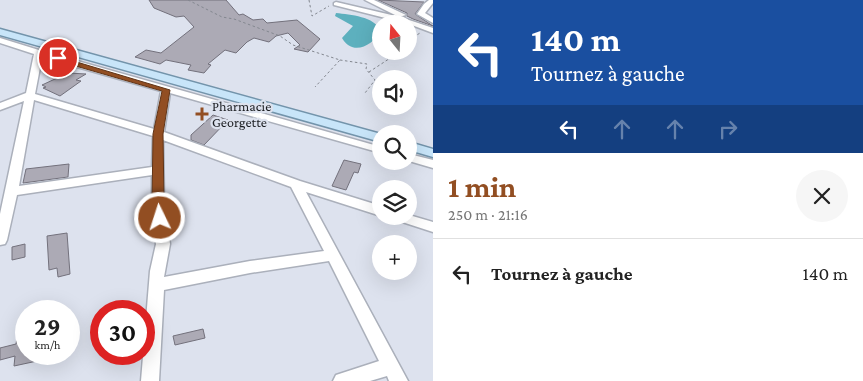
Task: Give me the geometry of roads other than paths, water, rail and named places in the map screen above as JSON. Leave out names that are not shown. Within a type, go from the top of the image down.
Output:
[{"type":"main road","points":[[0,32],[372,135]]},
{"type":"main road","points":[[417,148],[433,153]]},
{"type":"street","points":[[368,0],[401,15]]},
{"type":"street","points":[[431,24],[421,14],[426,5],[433,0]]},
{"type":"street","points":[[336,4],[386,15]]},
{"type":"street","points":[[418,22],[431,24]]},
{"type":"street","points":[[0,40],[166,90],[372,147]]},
{"type":"street","points":[[0,240],[13,191],[29,95],[40,53]]},
{"type":"street","points":[[150,381],[157,271],[163,237],[158,204],[158,134],[166,90]]},
{"type":"street","points":[[0,107],[29,95],[158,134],[296,184],[372,208]]},
{"type":"street","points":[[417,159],[433,164]]},
{"type":"street","points":[[13,191],[158,170]]},
{"type":"street","points":[[296,184],[394,374],[342,381]]},
{"type":"street","points":[[417,222],[433,227]]},
{"type":"street","points":[[157,284],[173,283],[250,267],[332,255]]},
{"type":"water","points":[[336,13],[372,21],[372,42],[357,48],[347,44],[342,38],[353,26],[335,16]]},
{"type":"place","name":"Pharmacie Georgette","points":[[202,114]]}]
